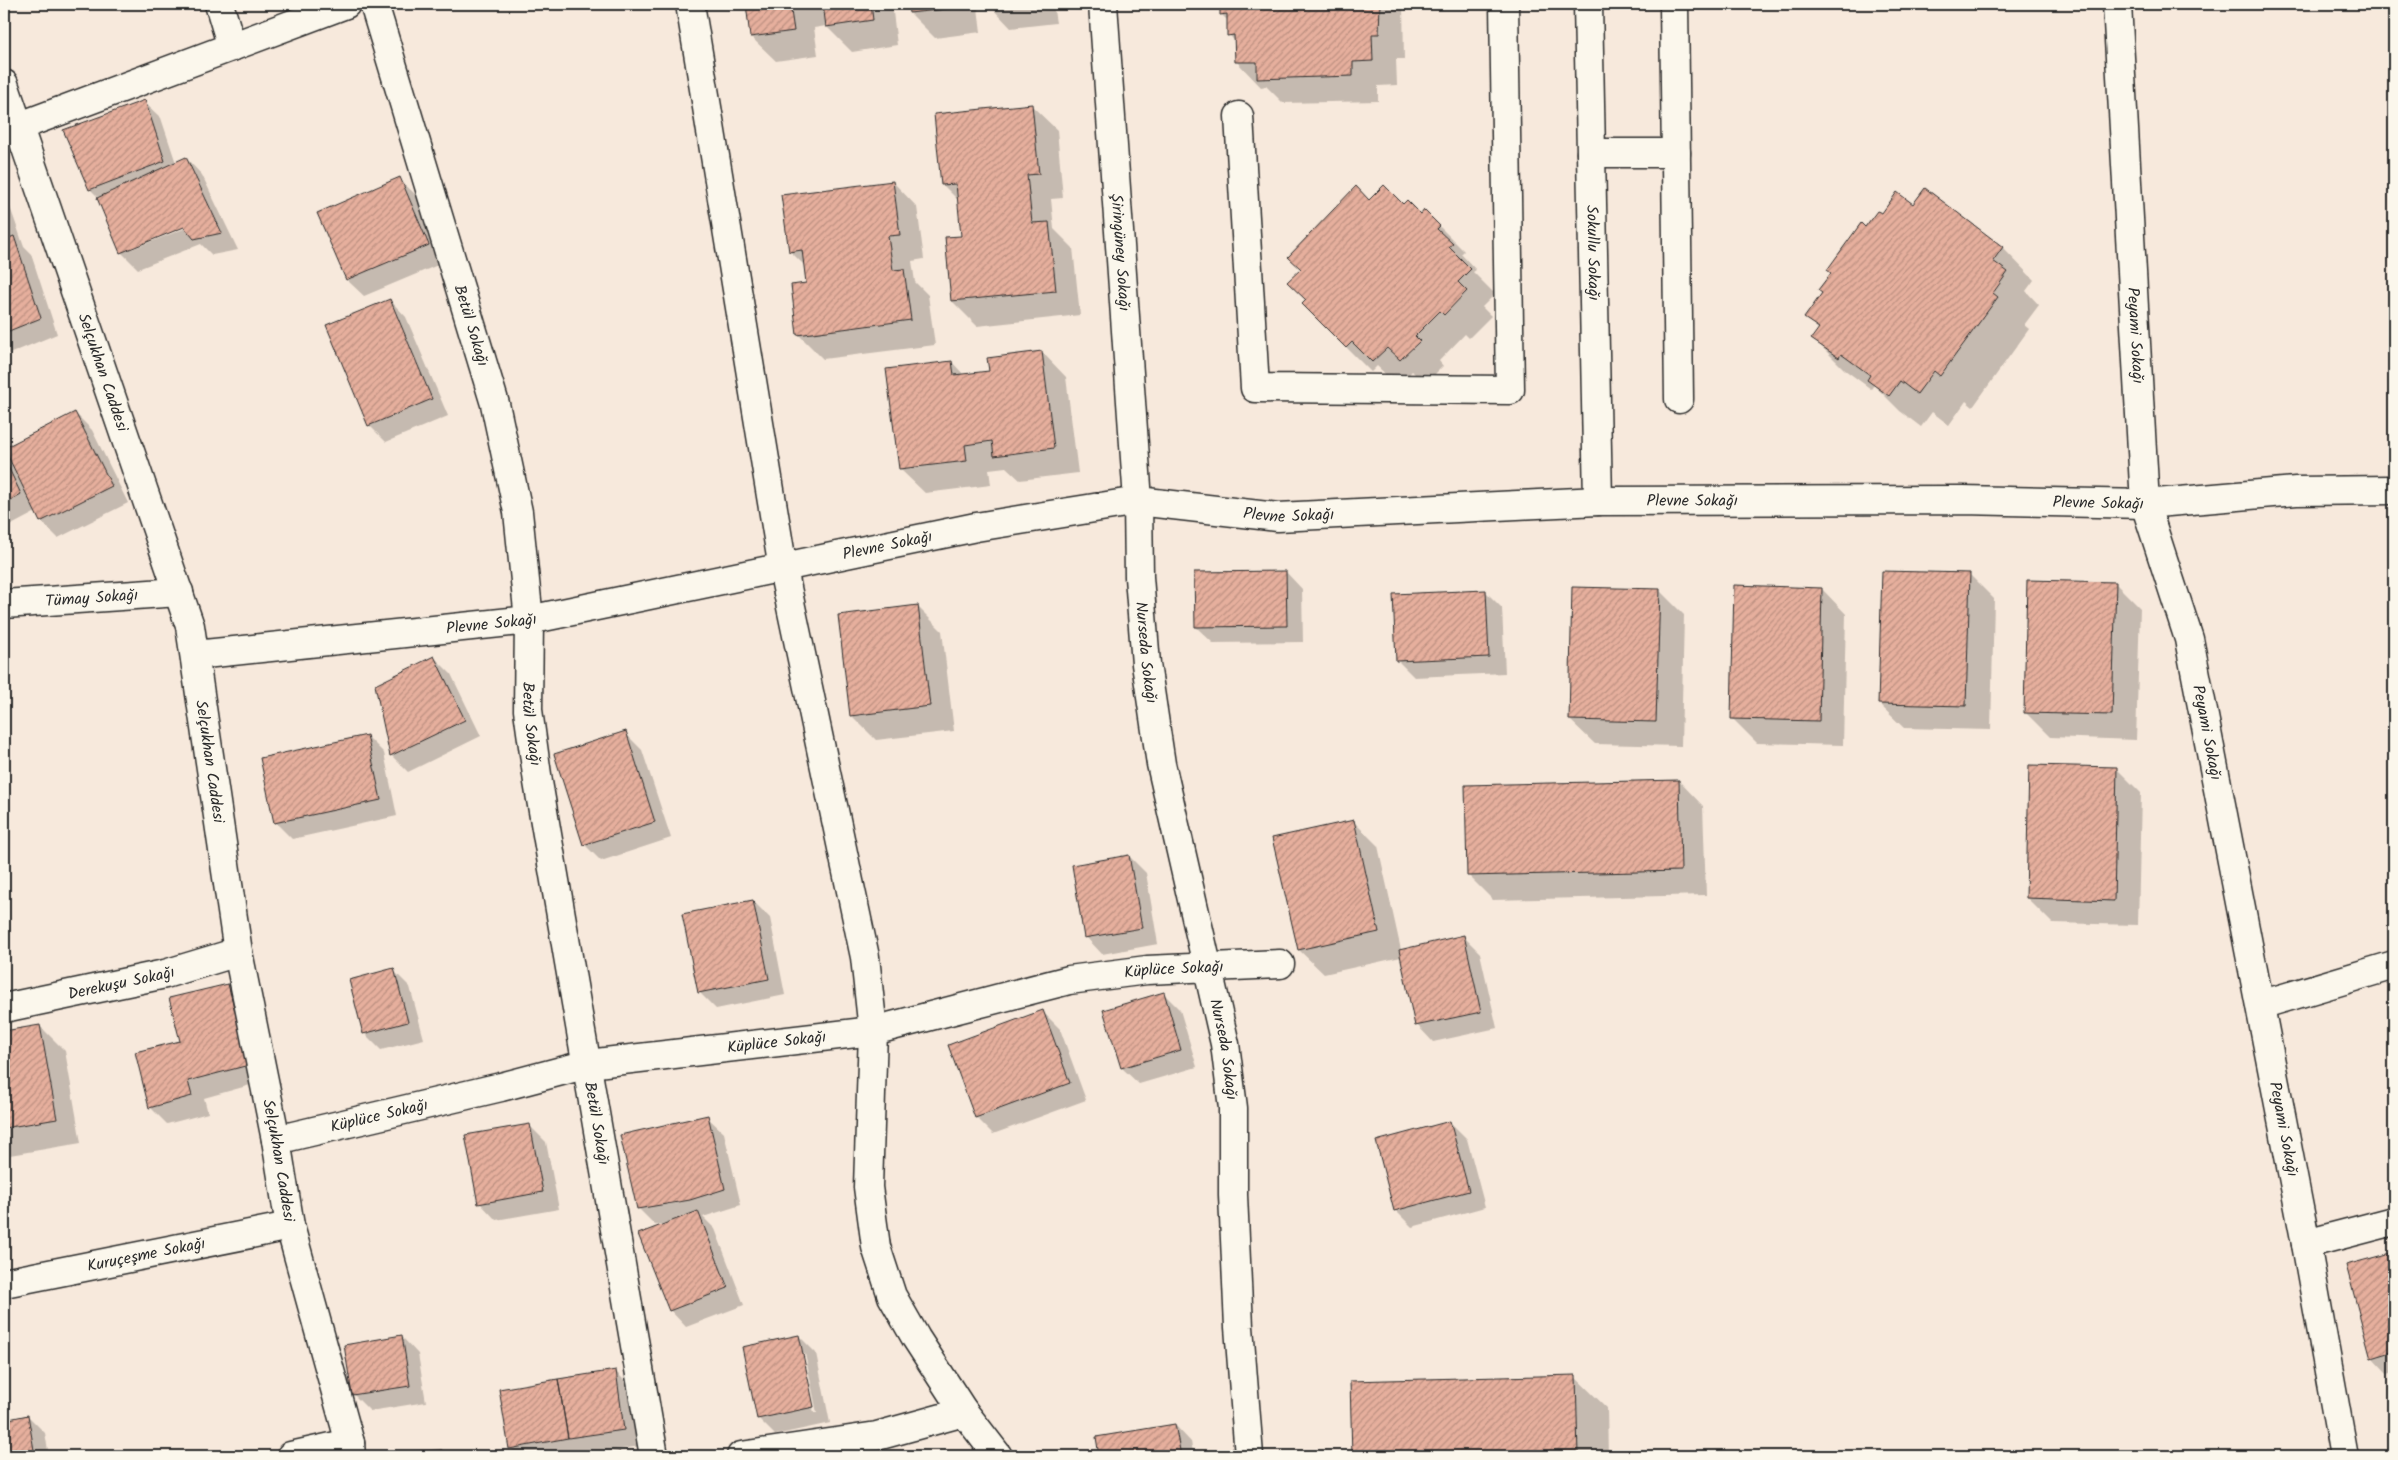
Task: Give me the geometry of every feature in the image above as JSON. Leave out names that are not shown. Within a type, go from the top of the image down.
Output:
[{"type":"street","points":[[219,4],[232,47]]},
{"type":"street","points":[[11,130],[346,4]]},
{"type":"street","name":"Betül Sokağı","points":[[374,4],[495,404],[518,512],[529,620],[529,719],[538,782],[654,1456]]},
{"type":"street","points":[[690,4],[783,568],[865,957],[873,1031],[868,1187],[876,1247],[892,1296],[916,1338],[964,1412],[998,1456]]},
{"type":"street","name":"Şiringüney Sokağı","points":[[1103,4],[1138,501]]},
{"type":"street","points":[[1238,116],[1255,388],[1510,390],[1504,4]]},
{"type":"street","name":"Sokullu Sokağı","points":[[1588,4],[1598,501]]},
{"type":"street","points":[[1674,4],[1679,399]]},
{"type":"street","name":"Peyami Sokağı","points":[[2118,4],[2145,504],[2189,639],[2306,1244],[2344,1456]]},
{"type":"street","name":"Selçukhan Caddesi","points":[[4,84],[11,130],[190,626],[238,952],[276,1140],[290,1226],[350,1450]]},
{"type":"street","points":[[1591,153],[1676,152]]},
{"type":"street","name":"Plevne Sokağı","points":[[195,655],[529,620],[976,527],[1138,501],[1278,517],[1598,501],[1963,500],[2145,504],[2296,491],[2394,490]]},
{"type":"street","name":"Nurseda Sokağı","points":[[1138,501],[1140,587],[1146,664],[1161,764],[1225,1044],[1233,1108],[1233,1195],[1238,1327],[1249,1456]]},
{"type":"street","name":"Tümay Sokağı","points":[[4,604],[179,592]]},
{"type":"street","name":"Derekuşu Sokağı","points":[[4,1008],[165,974],[238,952]]},
{"type":"street","name":"Küplüce Sokağı","points":[[276,1140],[501,1087],[588,1064],[873,1031],[1069,980],[1148,970],[1280,964]]},
{"type":"street","points":[[2260,1005],[2394,965]]},
{"type":"street","points":[[2306,1244],[2394,1221]]},
{"type":"street","name":"Kuruçeşme Sokağı","points":[[4,1283],[290,1226]]},
{"type":"street","points":[[741,1456],[877,1436],[964,1412]]},
{"type":"street","points":[[291,1456],[350,1450]]},
{"type":"building","points":[[746,4],[790,4],[794,31],[750,37]]},
{"type":"building","points":[[823,4],[871,4],[873,20],[826,27]]},
{"type":"building","points":[[908,4],[956,4],[957,8],[909,13]]},
{"type":"building","points":[[1220,4],[1380,4],[1379,34],[1372,34],[1373,61],[1353,62],[1353,76],[1257,79],[1257,62],[1235,62],[1234,35],[1227,36],[1227,14],[1220,15]]},
{"type":"building","points":[[145,100],[165,161],[89,190],[63,130]]},
{"type":"building","points":[[1032,104],[1039,174],[1027,175],[1032,223],[1049,222],[1056,291],[951,301],[945,237],[961,236],[956,184],[941,185],[934,114]]},
{"type":"building","points":[[186,157],[222,233],[194,239],[184,227],[120,253],[97,198]]},
{"type":"building","points":[[400,177],[429,245],[346,280],[317,213]]},
{"type":"building","points":[[893,181],[900,235],[888,236],[893,270],[904,269],[911,320],[797,335],[791,285],[806,283],[802,250],[789,252],[781,195]]},
{"type":"building","points":[[1384,185],[1403,204],[1407,200],[1421,214],[1424,210],[1440,226],[1437,229],[1453,244],[1449,247],[1471,269],[1458,282],[1467,291],[1444,315],[1440,311],[1415,336],[1420,341],[1400,360],[1387,348],[1372,362],[1352,342],[1346,348],[1302,304],[1306,300],[1287,282],[1301,269],[1288,257],[1356,186],[1369,200]]},
{"type":"building","points":[[1925,188],[2003,247],[1993,261],[2008,272],[1993,293],[1998,297],[1940,376],[1934,371],[1917,394],[1900,381],[1889,396],[1867,380],[1870,375],[1841,354],[1839,358],[1811,339],[1819,328],[1804,318],[1822,293],[1818,290],[1831,273],[1827,270],[1861,223],[1865,227],[1877,211],[1882,213],[1897,192],[1913,204]]},
{"type":"building","points":[[14,236],[41,318],[4,333],[4,240]]},
{"type":"building","points":[[390,299],[432,399],[368,426],[326,325]]},
{"type":"building","points":[[1042,351],[1054,448],[994,456],[992,441],[965,445],[967,461],[899,469],[886,369],[952,361],[954,375],[989,371],[987,358]]},
{"type":"building","points":[[75,412],[112,486],[40,522],[4,448]]},
{"type":"building","points":[[4,458],[21,494],[4,504]]},
{"type":"building","points":[[1286,571],[1287,626],[1195,627],[1194,572]]},
{"type":"building","points":[[1882,571],[1970,573],[1966,706],[1878,704]]},
{"type":"building","points":[[2027,580],[2116,582],[2112,715],[2024,713]]},
{"type":"building","points":[[1734,585],[1822,588],[1819,721],[1731,719]]},
{"type":"building","points":[[1572,587],[1660,589],[1656,722],[1569,720]]},
{"type":"building","points":[[1486,590],[1489,657],[1396,661],[1393,594]]},
{"type":"building","points":[[918,605],[930,706],[850,716],[838,615]]},
{"type":"building","points":[[434,656],[465,720],[390,756],[375,685]]},
{"type":"building","points":[[626,731],[655,822],[583,845],[554,754]]},
{"type":"building","points":[[367,735],[381,800],[274,823],[260,758]]},
{"type":"building","points":[[2029,765],[2117,767],[2114,901],[2026,898]]},
{"type":"building","points":[[1679,780],[1681,871],[1467,876],[1465,785]]},
{"type":"building","points":[[1354,820],[1379,932],[1298,950],[1272,838]]},
{"type":"building","points":[[1129,855],[1142,928],[1084,938],[1072,865]]},
{"type":"building","points":[[753,900],[769,979],[698,993],[682,914]]},
{"type":"building","points":[[1464,935],[1481,1012],[1415,1026],[1399,950]]},
{"type":"building","points":[[394,968],[408,1022],[363,1034],[349,980]]},
{"type":"building","points":[[228,984],[249,1065],[188,1081],[192,1096],[149,1108],[135,1052],[180,1041],[169,998]]},
{"type":"building","points":[[1164,992],[1181,1050],[1121,1068],[1103,1010]]},
{"type":"building","points":[[1043,1010],[1070,1083],[975,1118],[948,1045]]},
{"type":"building","points":[[40,1025],[57,1119],[4,1128],[4,1031]]},
{"type":"building","points":[[708,1115],[725,1189],[690,1200],[637,1209],[620,1135]]},
{"type":"building","points":[[1450,1121],[1469,1191],[1394,1211],[1376,1141]]},
{"type":"building","points":[[530,1124],[543,1192],[478,1204],[465,1135]]},
{"type":"building","points":[[698,1211],[728,1288],[669,1311],[638,1234]]},
{"type":"building","points":[[2394,1252],[2394,1351],[2371,1358],[2346,1265]]},
{"type":"building","points":[[402,1335],[410,1386],[352,1395],[344,1345]]},
{"type":"building","points":[[799,1335],[814,1407],[757,1419],[742,1347]]},
{"type":"building","points":[[616,1370],[624,1430],[568,1438],[558,1379]]},
{"type":"building","points":[[1576,1375],[1578,1456],[1352,1456],[1350,1381]]},
{"type":"building","points":[[558,1379],[568,1438],[509,1449],[499,1389]]},
{"type":"building","points":[[28,1415],[35,1456],[4,1456],[4,1420]]},
{"type":"building","points":[[1175,1424],[1181,1456],[1099,1456],[1096,1437]]},
{"type":"building","points":[[442,1450],[443,1456],[380,1456],[380,1453]]},
{"type":"building","points":[[620,1452],[620,1456],[593,1456]]}]
